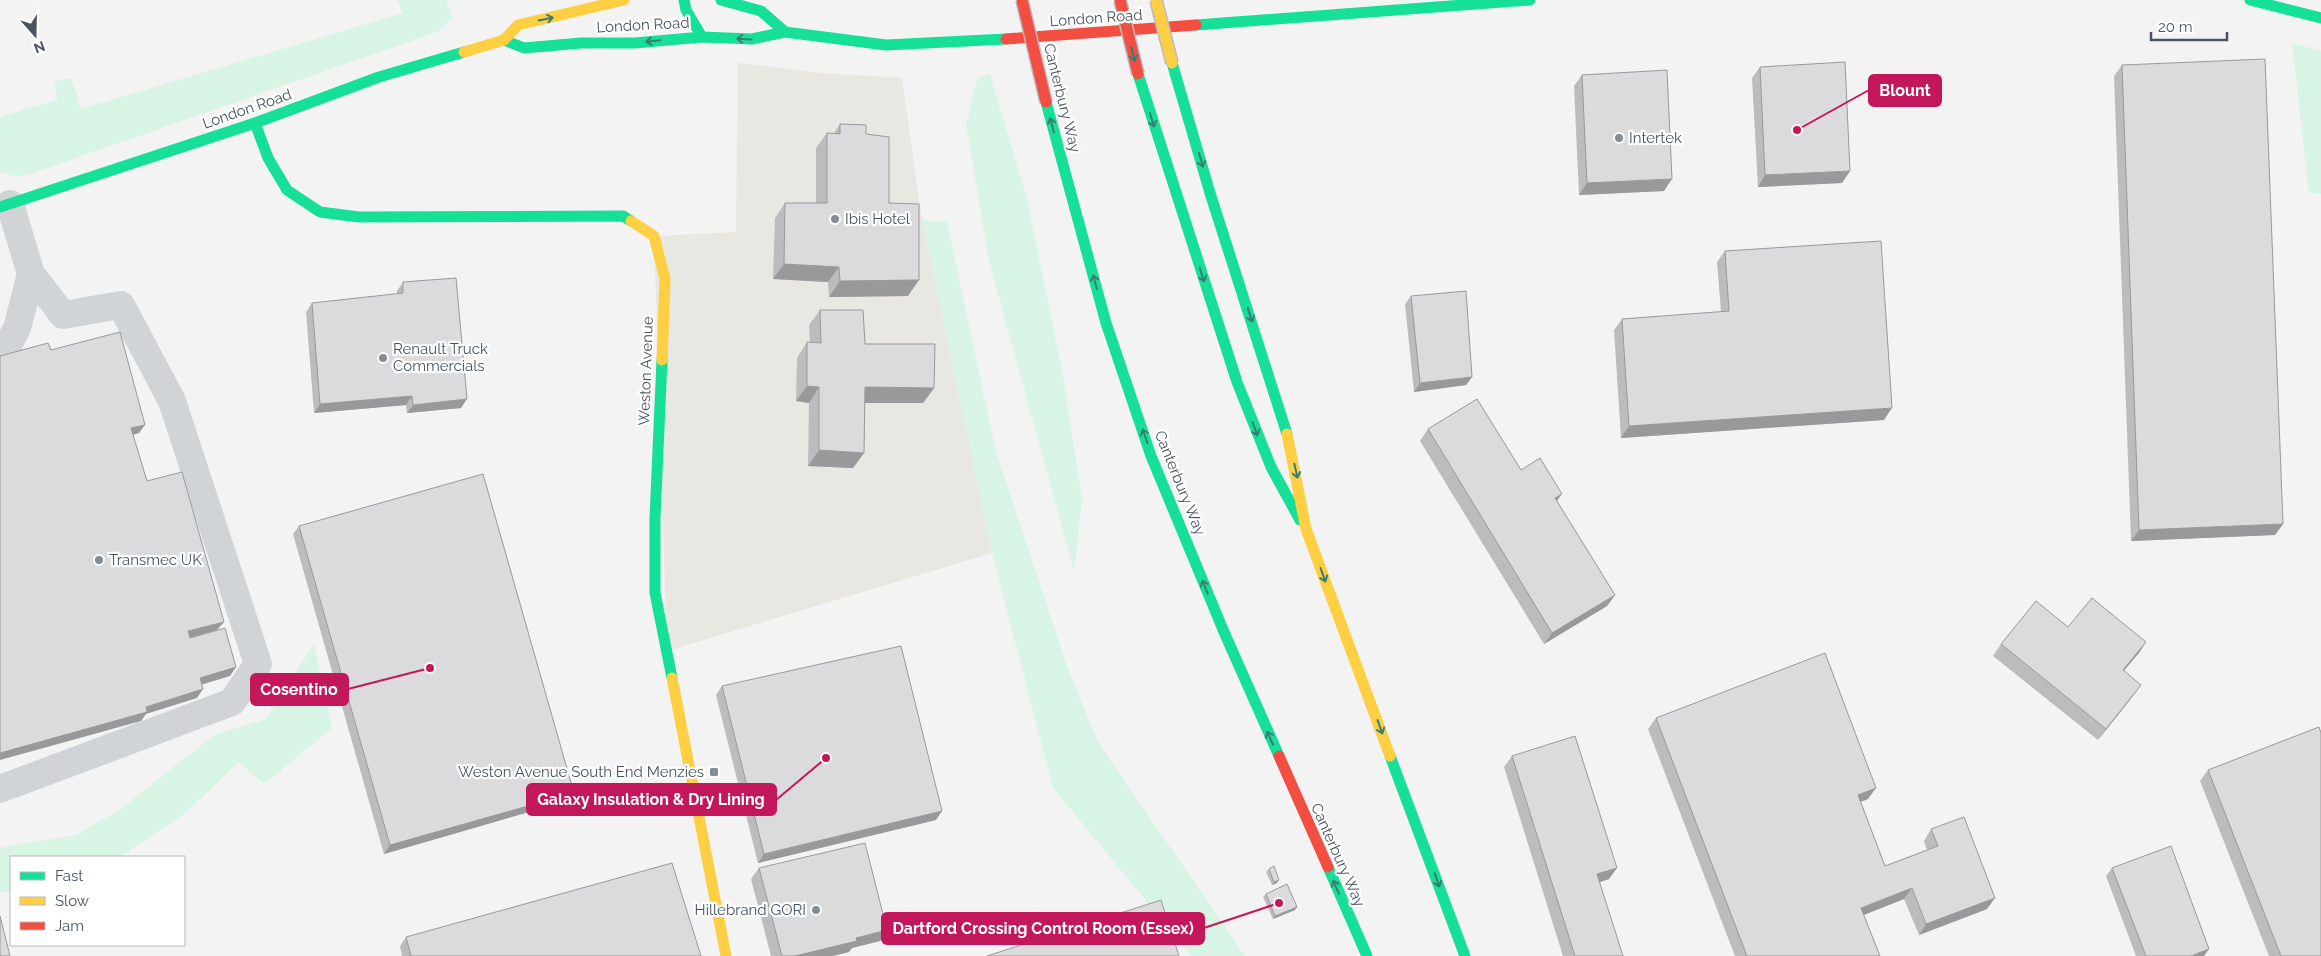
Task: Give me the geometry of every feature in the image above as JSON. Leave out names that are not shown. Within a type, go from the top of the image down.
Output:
[{"type":"main road","name":"London Road","points":[[5,205],[255,123],[379,77],[504,40],[518,25],[624,0]]},
{"type":"main road","points":[[684,0],[690,18],[702,37]]},
{"type":"main road","points":[[721,0],[761,11],[785,32]]},
{"type":"main road","name":"Canterbury Way","points":[[1022,0],[1046,102],[1106,323],[1152,456],[1228,641],[1367,956]]},
{"type":"main road","points":[[1120,0],[1138,74],[1227,353],[1270,466],[1283,492],[1306,529]]},
{"type":"main road","points":[[1156,0],[1172,63],[1210,193],[1291,446],[1306,529],[1465,956]]},
{"type":"main road","name":"London Road","points":[[504,40],[524,48],[581,43],[635,43],[702,37],[752,39],[785,32],[886,45],[944,44],[1530,0]]},
{"type":"main road","points":[[2250,0],[2321,18]]},
{"type":"main road","name":"Weston Avenue","points":[[255,123],[268,158],[287,190],[320,212],[359,217],[623,216],[654,236],[665,279],[655,518],[655,593],[726,956]]},
{"type":"street","points":[[0,789],[232,702],[258,664],[172,401],[121,304],[63,315],[31,274],[5,205]]},
{"type":"street","points":[[0,347],[8,345],[17,328],[31,274]]},
{"type":"shaded area","points":[[738,63],[823,73],[902,78],[922,220],[992,553],[667,651],[654,236],[736,232]]},
{"type":"green space","points":[[397,0],[447,0],[452,18],[437,32],[33,173],[18,177],[0,172],[0,117],[57,100],[54,82],[71,78],[81,109],[403,13]]},
{"type":"green space","points":[[2292,43],[2321,51],[2321,194],[2309,193]]},
{"type":"green space","points":[[990,74],[1027,199],[1062,370],[1082,500],[1074,571],[989,261],[966,123],[978,77]]},
{"type":"green space","points":[[922,220],[947,222],[996,452],[1067,666],[1098,742],[1245,956],[1192,956],[1053,788],[992,553]]},
{"type":"green space","points":[[314,644],[332,728],[264,784],[239,762],[184,814],[121,856],[10,856],[10,891],[0,893],[0,848],[77,835],[123,807],[214,735],[266,719]]},
{"type":"building","points":[[2265,59],[2283,524],[2139,530],[2122,65]]},
{"type":"building","points":[[1845,62],[1850,171],[1765,175],[1760,67]]},
{"type":"building","name":"Intertek","points":[[1667,70],[1672,179],[1587,183],[1582,75]]},
{"type":"building","name":"Ibis Hotel","points":[[840,124],[866,125],[866,134],[889,137],[889,203],[919,204],[919,280],[840,281],[839,267],[784,264],[785,203],[827,203],[827,133],[840,134]]},
{"type":"building","points":[[1881,241],[1892,408],[1629,426],[1622,319],[1729,311],[1725,251]]},
{"type":"building","name":"Renault Truck Commercials","points":[[456,278],[467,399],[413,405],[412,396],[320,404],[312,303],[403,293],[403,282]]},
{"type":"building","points":[[1466,291],[1472,377],[1420,383],[1411,296]]},
{"type":"building","points":[[820,310],[863,310],[865,344],[935,344],[934,388],[865,387],[864,453],[819,450],[819,387],[807,386],[807,342],[821,343]]},
{"type":"building","name":"Transmec UK","points":[[120,332],[145,425],[131,428],[147,481],[182,472],[224,622],[188,631],[190,638],[225,628],[236,667],[200,678],[203,689],[146,707],[147,712],[0,753],[0,356],[48,343],[51,350]]},
{"type":"building","points":[[1477,399],[1521,470],[1540,458],[1562,494],[1555,498],[1615,595],[1552,633],[1428,429]]},
{"type":"building","points":[[483,474],[574,793],[390,845],[299,526]]},
{"type":"building","points":[[2092,598],[2146,642],[2123,670],[2141,685],[2106,729],[2001,644],[2036,601],[2068,627]]},
{"type":"building","points":[[901,646],[942,811],[764,854],[722,686]]},
{"type":"building","points":[[1825,653],[1876,788],[1858,795],[1885,866],[1938,846],[1931,829],[1964,817],[1995,898],[1926,924],[1912,888],[1861,908],[1880,956],[1747,956],[1656,718]]},
{"type":"building","points":[[2319,727],[2321,733],[2321,956],[2281,956],[2208,770]]},
{"type":"building","points":[[1575,736],[1617,868],[1597,874],[1623,956],[1575,956],[1512,756]]},
{"type":"building","name":"Hillebrand GORI","points":[[865,843],[887,930],[856,938],[857,941],[795,956],[782,956],[759,868]]},
{"type":"building","points":[[2171,846],[2209,949],[2191,956],[2146,956],[2112,868]]},
{"type":"building","points":[[672,863],[701,956],[411,956],[406,937]]},
{"type":"building","points":[[1274,866],[1279,880],[1274,882],[1269,869]]},
{"type":"building","points":[[1287,884],[1297,907],[1275,916],[1266,894]]},
{"type":"building","points":[[1161,900],[1179,956],[987,956]]},
{"type":"building","points":[[0,916],[10,956],[0,956]]},
{"type":"traffic: fast","points":[[684,0],[686,10],[702,37],[752,39],[785,32],[886,45],[1006,39]]},
{"type":"traffic: fast","points":[[721,0],[761,11],[785,32]]},
{"type":"traffic: fast","points":[[1196,25],[1530,0]]},
{"type":"traffic: fast","points":[[2250,0],[2321,18]]},
{"type":"traffic: fast","points":[[504,40],[524,48],[581,43],[635,43],[702,37]]},
{"type":"traffic: fast","points":[[0,207],[255,123],[379,77],[464,52]]},
{"type":"traffic: fast","points":[[1172,63],[1210,193],[1287,434]]},
{"type":"traffic: fast","points":[[1138,74],[1237,382],[1271,467],[1300,520]]},
{"type":"traffic: fast","points":[[1046,102],[1106,323],[1151,456],[1224,632],[1279,756]]},
{"type":"traffic: fast","points":[[255,123],[268,158],[287,190],[320,212],[359,217],[623,216],[631,221]]},
{"type":"traffic: fast","points":[[662,360],[655,518],[655,593],[672,678]]},
{"type":"traffic: fast","points":[[1390,756],[1465,956]]},
{"type":"traffic: fast","points":[[1328,867],[1367,956]]},
{"type":"traffic: slow","points":[[464,52],[504,40],[518,25],[624,0]]},
{"type":"traffic: slow","points":[[1156,0],[1172,63]]},
{"type":"traffic: slow","points":[[631,221],[654,236],[665,279],[662,360]]},
{"type":"traffic: slow","points":[[1287,434],[1306,529],[1390,756]]},
{"type":"traffic: slow","points":[[672,678],[726,956]]},
{"type":"traffic: jam","points":[[1022,0],[1046,102]]},
{"type":"traffic: jam","points":[[1120,0],[1138,74]]},
{"type":"traffic: jam","points":[[1006,39],[1196,25]]},
{"type":"traffic: jam","points":[[1279,756],[1328,867]]},
{"type":"place","name":"Blount","points":[[1797,130]]},
{"type":"place","name":"Intertek","points":[[1619,138]]},
{"type":"place","name":"Ibis Hotel","points":[[835,219]]},
{"type":"place","name":"Renault Truck Commercials","points":[[383,358]]},
{"type":"place","name":"Transmec UK","points":[[99,560]]},
{"type":"place","name":"Cosentino","points":[[430,668]]},
{"type":"place","name":"Galaxy Insulation & Dry Lining","points":[[826,758]]},
{"type":"place","name":"Weston Avenue South End Menzies","points":[[714,772]]},
{"type":"place","name":"Dartford Crossing Control Room (Essex)","points":[[1279,903]]},
{"type":"place","name":"Hillebrand GORI","points":[[816,910]]}]
